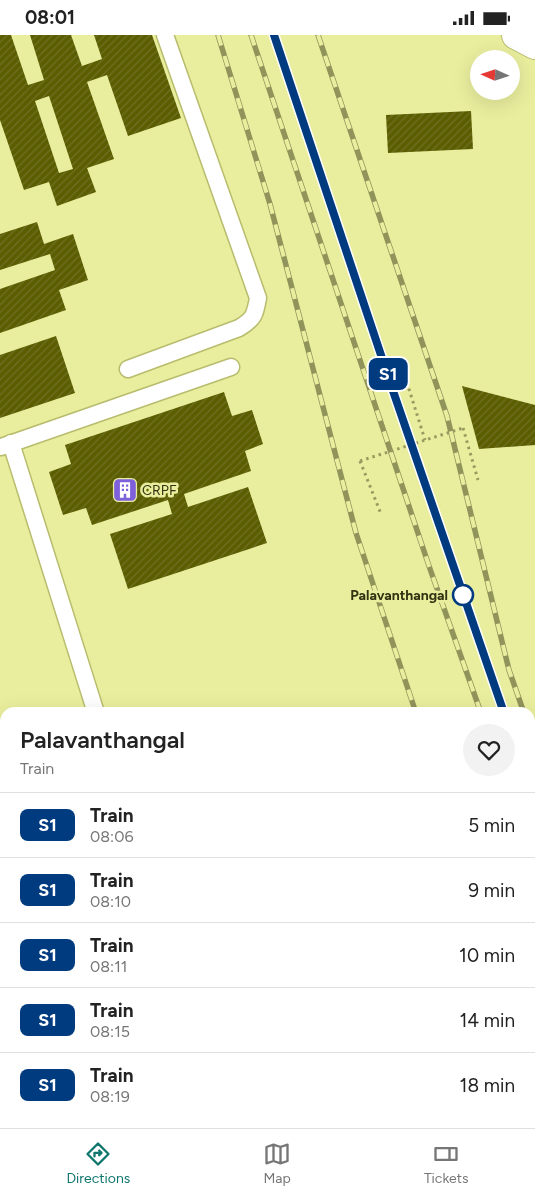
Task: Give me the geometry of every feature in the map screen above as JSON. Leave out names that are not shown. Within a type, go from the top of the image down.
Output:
[{"type":"street","points":[[516,35],[535,45]]},
{"type":"lane","points":[[128,369],[239,328],[255,314],[258,299],[164,35]]},
{"type":"lane","points":[[94,707],[5,445],[231,367]]},
{"type":"path","points":[[403,370],[425,440]]},
{"type":"path","points":[[381,515],[360,461],[463,428],[478,480]]},
{"type":"building","points":[[0,35],[11,35],[28,85],[44,80],[30,35],[71,35],[82,66],[102,59],[94,35],[152,35],[181,118],[128,136],[107,75],[87,82],[114,159],[87,168],[96,192],[57,206],[49,182],[24,190],[0,120]],"holes":[[[49,96],[73,169],[59,173],[35,101]]]},
{"type":"building","points":[[471,111],[473,149],[388,153],[386,115]]},
{"type":"building","points":[[37,222],[44,244],[73,234],[88,280],[59,290],[66,310],[0,333],[0,289],[55,270],[50,254],[0,270],[0,234]]},
{"type":"building","points":[[56,336],[75,393],[0,418],[0,355]]},
{"type":"building","points":[[462,386],[535,405],[535,445],[479,449]]},
{"type":"building","name":"CRPF","points":[[224,392],[232,416],[252,410],[263,444],[245,451],[251,471],[184,494],[188,507],[248,487],[267,543],[128,589],[110,534],[172,514],[168,500],[92,525],[86,508],[63,515],[49,472],[71,464],[65,445]]},
{"type":"railway","points":[[218,35],[270,204],[356,533],[414,707]]},
{"type":"railway","points":[[251,35],[429,566],[479,707]]},
{"type":"railway","points":[[274,35],[502,707]]},
{"type":"railway","points":[[318,35],[447,416],[509,670],[522,707]]},
{"type":"train","name":"S1","points":[[274,35],[392,388],[502,707]]},
{"type":"place","name":"CRPF","points":[[125,490]]},
{"type":"place","name":"Palavanthangal","points":[[463,595]]}]
